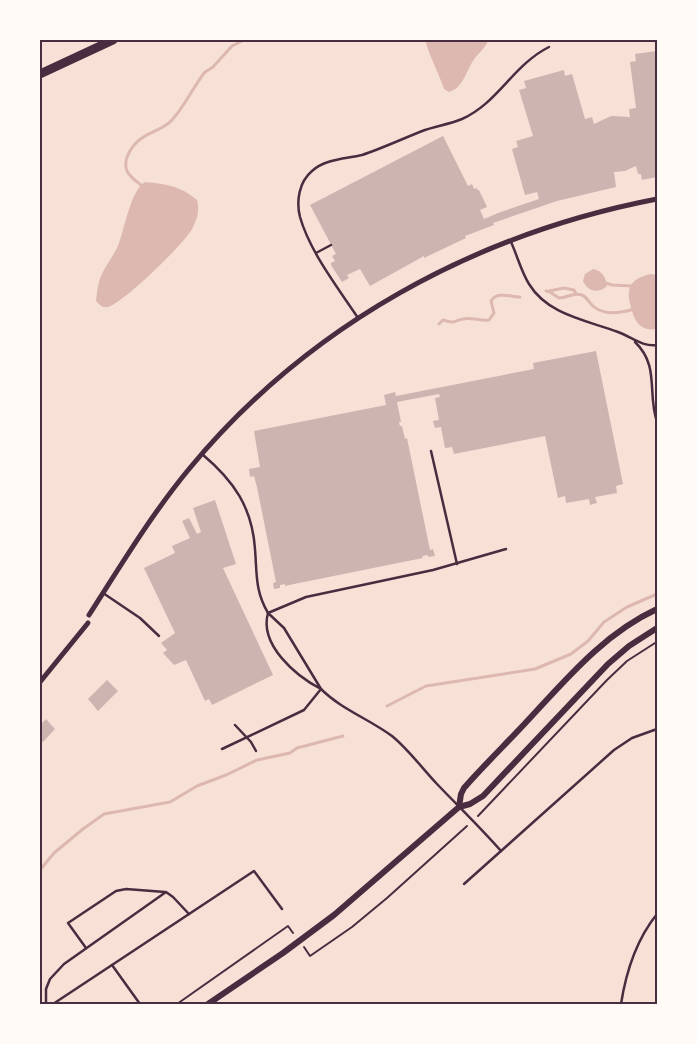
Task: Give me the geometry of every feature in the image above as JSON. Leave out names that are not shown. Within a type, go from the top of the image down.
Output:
[{"type":"highway","points":[[40,74],[113,40]]},
{"type":"street","points":[[89,615],[156,511],[202,454],[227,427],[301,359],[358,318],[434,274],[510,240],[587,214],[657,199]]},
{"type":"street","points":[[459,807],[464,788],[585,660],[618,632],[657,609]]},
{"type":"street","points":[[40,682],[88,623]]},
{"type":"street","points":[[208,1004],[334,914],[459,807],[470,804],[483,796],[596,675],[617,656],[657,628]]},
{"type":"lane","points":[[358,318],[316,253],[302,224],[298,207],[301,186],[312,171],[324,163],[361,155],[473,113],[492,98],[528,60],[549,47]]},
{"type":"lane","points":[[510,240],[530,285],[548,305],[564,314],[617,332],[647,346],[657,345]]},
{"type":"lane","points":[[316,253],[331,245]]},
{"type":"lane","points":[[630,338],[644,353],[650,366],[653,408],[657,422]]},
{"type":"lane","points":[[431,451],[457,564]]},
{"type":"lane","points":[[202,454],[231,482],[245,505],[253,528],[258,592],[268,613],[284,628],[321,689]]},
{"type":"lane","points":[[501,851],[474,820],[459,807],[391,736],[294,672],[273,646],[266,631],[266,620],[268,613],[306,596],[457,564],[506,549]]},
{"type":"lane","points":[[103,593],[140,618],[159,636]]},
{"type":"lane","points":[[222,749],[304,710],[321,689]]},
{"type":"lane","points":[[235,725],[247,737],[256,751]]},
{"type":"lane","points":[[464,884],[614,750],[632,738],[657,729]]},
{"type":"lane","points":[[53,1004],[254,871],[282,909]]},
{"type":"lane","points":[[86,948],[68,922],[116,891],[126,889],[166,892],[189,914]]},
{"type":"lane","points":[[46,1004],[46,988],[50,979],[64,964],[166,892]]},
{"type":"lane","points":[[621,1004],[627,974],[637,947],[657,914]]},
{"type":"lane","points":[[112,964],[140,1004]]},
{"type":"path","points":[[478,815],[607,680],[627,661],[654,643]]},
{"type":"path","points":[[310,956],[352,927],[388,898],[466,827]]},
{"type":"path","points":[[177,1004],[288,926]]},
{"type":"shaded area","points":[[426,40],[488,41],[472,62],[462,82],[449,92],[444,89]]},
{"type":"shaded area","points":[[145,182],[173,186],[191,195],[197,200],[197,218],[187,236],[153,272],[126,296],[108,307],[103,307],[96,301],[100,280],[117,247],[132,201],[140,186]]},
{"type":"shaded area","points":[[593,269],[601,273],[606,280],[607,286],[604,289],[594,291],[585,285],[583,281],[585,274]]},
{"type":"shaded area","points":[[651,274],[657,275],[657,329],[647,329],[636,321],[629,300],[629,289],[634,281]]},
{"type":"building","points":[[657,51],[657,177],[642,180],[636,166],[625,171],[614,172],[616,187],[557,201],[493,223],[494,225],[465,236],[466,238],[424,258],[424,256],[370,286],[360,269],[347,275],[349,278],[342,282],[331,265],[335,261],[332,256],[336,254],[310,205],[443,136],[468,186],[472,184],[474,189],[477,188],[479,190],[487,207],[480,210],[484,219],[539,199],[537,192],[525,195],[512,149],[518,147],[516,141],[533,136],[519,90],[526,88],[524,81],[564,70],[565,76],[572,74],[585,119],[592,117],[594,124],[611,116],[630,117],[629,109],[636,108],[630,62],[636,61],[635,54]]},
{"type":"building","points":[[596,351],[623,484],[616,486],[617,493],[595,497],[597,503],[590,505],[589,499],[566,503],[565,496],[558,498],[545,436],[454,454],[452,447],[445,448],[441,427],[435,428],[433,421],[439,420],[435,398],[440,397],[439,394],[397,402],[401,422],[399,422],[405,439],[407,438],[430,550],[433,549],[435,556],[422,556],[423,558],[285,586],[285,584],[280,585],[280,588],[274,589],[273,583],[276,582],[257,487],[254,476],[250,477],[249,469],[260,467],[254,431],[386,405],[384,395],[395,392],[396,396],[534,369],[533,363]]},
{"type":"building","points":[[215,500],[236,564],[223,568],[273,675],[212,705],[209,699],[205,701],[186,660],[174,665],[163,653],[167,650],[161,643],[175,633],[144,568],[175,553],[172,546],[190,538],[182,521],[189,518],[197,534],[201,532],[193,508]]},
{"type":"building","points":[[107,680],[118,691],[98,711],[88,699]]},
{"type":"building","points":[[46,719],[55,729],[43,742],[40,739],[40,723]]},
{"type":"waterway","points":[[141,185],[127,171],[127,157],[132,148],[142,138],[169,123],[177,115],[205,72],[213,67],[232,46],[244,40]]},
{"type":"waterway","points":[[603,282],[612,285],[633,286]]},
{"type":"waterway","points":[[549,291],[564,288],[574,290],[576,294]]},
{"type":"waterway","points":[[546,291],[559,298],[576,294],[582,295],[592,305],[602,311],[618,312],[634,309]]},
{"type":"waterway","points":[[439,324],[443,320],[453,322],[466,319],[489,320],[494,313],[491,301],[494,298],[500,295],[520,297]]},
{"type":"waterway","points":[[387,706],[426,686],[535,669],[571,654],[588,641],[604,622],[627,607],[657,594]]},
{"type":"waterway","points":[[40,870],[54,853],[104,814],[170,802],[197,786],[257,760],[290,753],[297,748],[343,736]]}]
